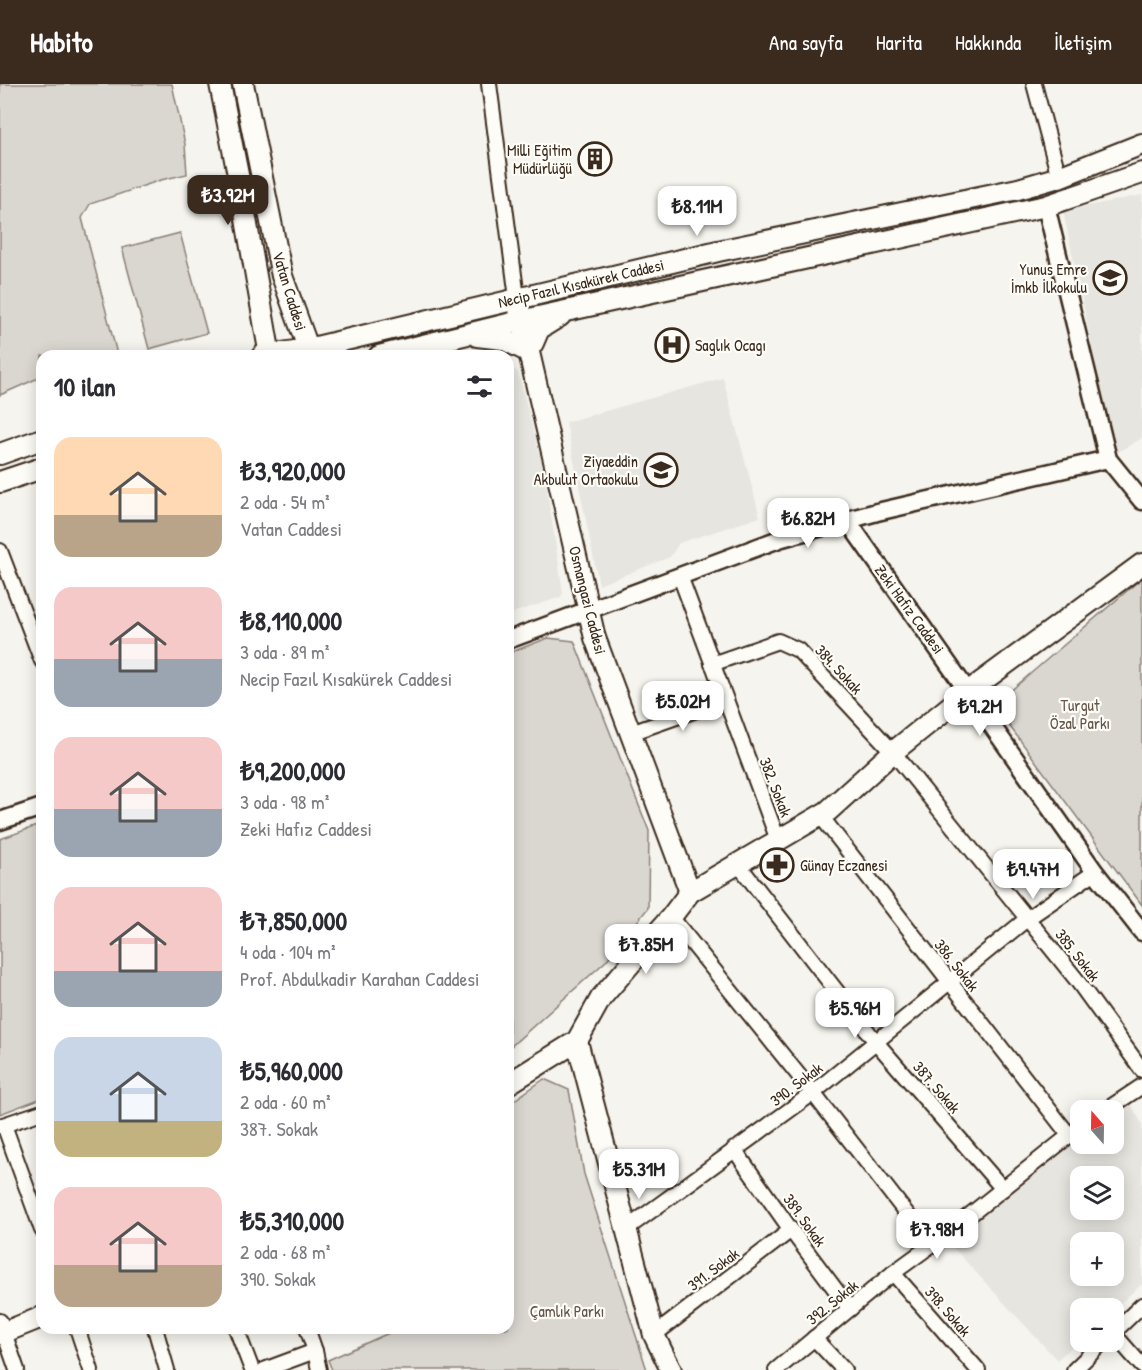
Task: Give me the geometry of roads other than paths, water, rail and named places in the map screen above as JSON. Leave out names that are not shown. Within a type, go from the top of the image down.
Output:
[{"type":"main road","name":"Vatan Caddesi","points":[[220,84],[240,185],[266,350]]},
{"type":"main road","name":"Vatan Caddesi","points":[[243,84],[282,276],[308,350]]},
{"type":"main road","name":"Necip Fazıl Kısakürek Caddesi","points":[[317,350],[517,298],[718,252],[1018,189],[1059,177],[1142,144]]},
{"type":"main road","name":"Necip Fazıl Kısakürek Caddesi","points":[[402,350],[520,321],[1046,206],[1142,173]]},
{"type":"main road","name":"Osmangazi Caddesi","points":[[517,298],[520,321],[595,638],[690,892]]},
{"type":"main road","points":[[444,339],[480,336],[503,339],[527,351],[539,329],[566,312]]},
{"type":"main road","points":[[0,454],[36,441]]},
{"type":"main road","points":[[0,482],[36,470]]},
{"type":"main road","points":[[514,1080],[577,1041],[601,998],[690,892],[828,811],[893,752],[969,692],[1142,564]]},
{"type":"main road","points":[[577,1041],[654,1335],[671,1370]]},
{"type":"main road","points":[[1,1329],[36,1319]]},
{"type":"street","points":[[489,84],[517,298]]},
{"type":"street","points":[[1034,84],[1059,177]]},
{"type":"street","points":[[1046,206],[1108,459],[1142,501]]},
{"type":"street","points":[[514,638],[782,538],[847,520],[1108,459]]},
{"type":"street","name":"Zeki Hafız Caddesi","points":[[847,520],[1095,872],[1142,932]]},
{"type":"street","points":[[0,551],[36,645]]},
{"type":"street","name":"382. Sokak","points":[[680,576],[778,840]]},
{"type":"street","name":"384. Sokak","points":[[712,664],[778,641],[798,650],[893,752]]},
{"type":"street","points":[[631,733],[725,700]]},
{"type":"street","name":"385. Sokak","points":[[893,752],[1076,979],[1142,1070]]},
{"type":"street","points":[[0,821],[36,809]]},
{"type":"street","name":"386. Sokak","points":[[820,815],[949,981],[1070,1125]]},
{"type":"street","name":"387. Sokak","points":[[738,864],[876,1042],[1003,1189]]},
{"type":"street","name":"390. Sokak","points":[[627,1229],[813,1093],[1028,918],[1095,872]]},
{"type":"street","points":[[671,917],[813,1093],[931,1245]]},
{"type":"street","points":[[1121,1100],[1142,1086]]},
{"type":"street","points":[[36,1114],[2,1126],[36,1214]]},
{"type":"street","name":"392. Sokak","points":[[776,1370],[893,1273],[1070,1135]]},
{"type":"street","name":"389. Sokak","points":[[734,1149],[850,1309]]},
{"type":"street","name":"391. Sokak","points":[[654,1335],[791,1230]]},
{"type":"street","name":"398. Sokak","points":[[893,1273],[978,1370]]},
{"type":"street","points":[[1124,1322],[1142,1305]]},
{"type":"street","points":[[1,1329],[17,1370]]},
{"type":"street","points":[[79,1334],[91,1370]]},
{"type":"street","points":[[157,1334],[168,1370]]},
{"type":"street","points":[[238,1334],[252,1370]]},
{"type":"street","points":[[309,1334],[319,1370]]},
{"type":"street","points":[[814,1338],[844,1370]]},
{"type":"street","points":[[1124,1346],[1142,1366]]},
{"type":"street","points":[[264,1370],[315,1351]]},
{"type":"street","points":[[1074,1370],[1093,1352]]},
{"type":"place","name":"Milli Eğitim Müdürlüğü","points":[[595,159]]},
{"type":"place","name":"Yunus Emre İmkb İlkokulu","points":[[1110,278]]},
{"type":"place","name":"Saglık Ocagı","points":[[672,345]]},
{"type":"place","name":"Ziyaeddin Akbulut Ortaokulu","points":[[661,470]]},
{"type":"place","name":"Günay Eczanesi","points":[[777,865]]},
{"type":"park label","name":"Turgut Özal Parkı","points":[[1080,714]]},
{"type":"park label","name":"Çamlık Parkı","points":[[567,1311]]}]
